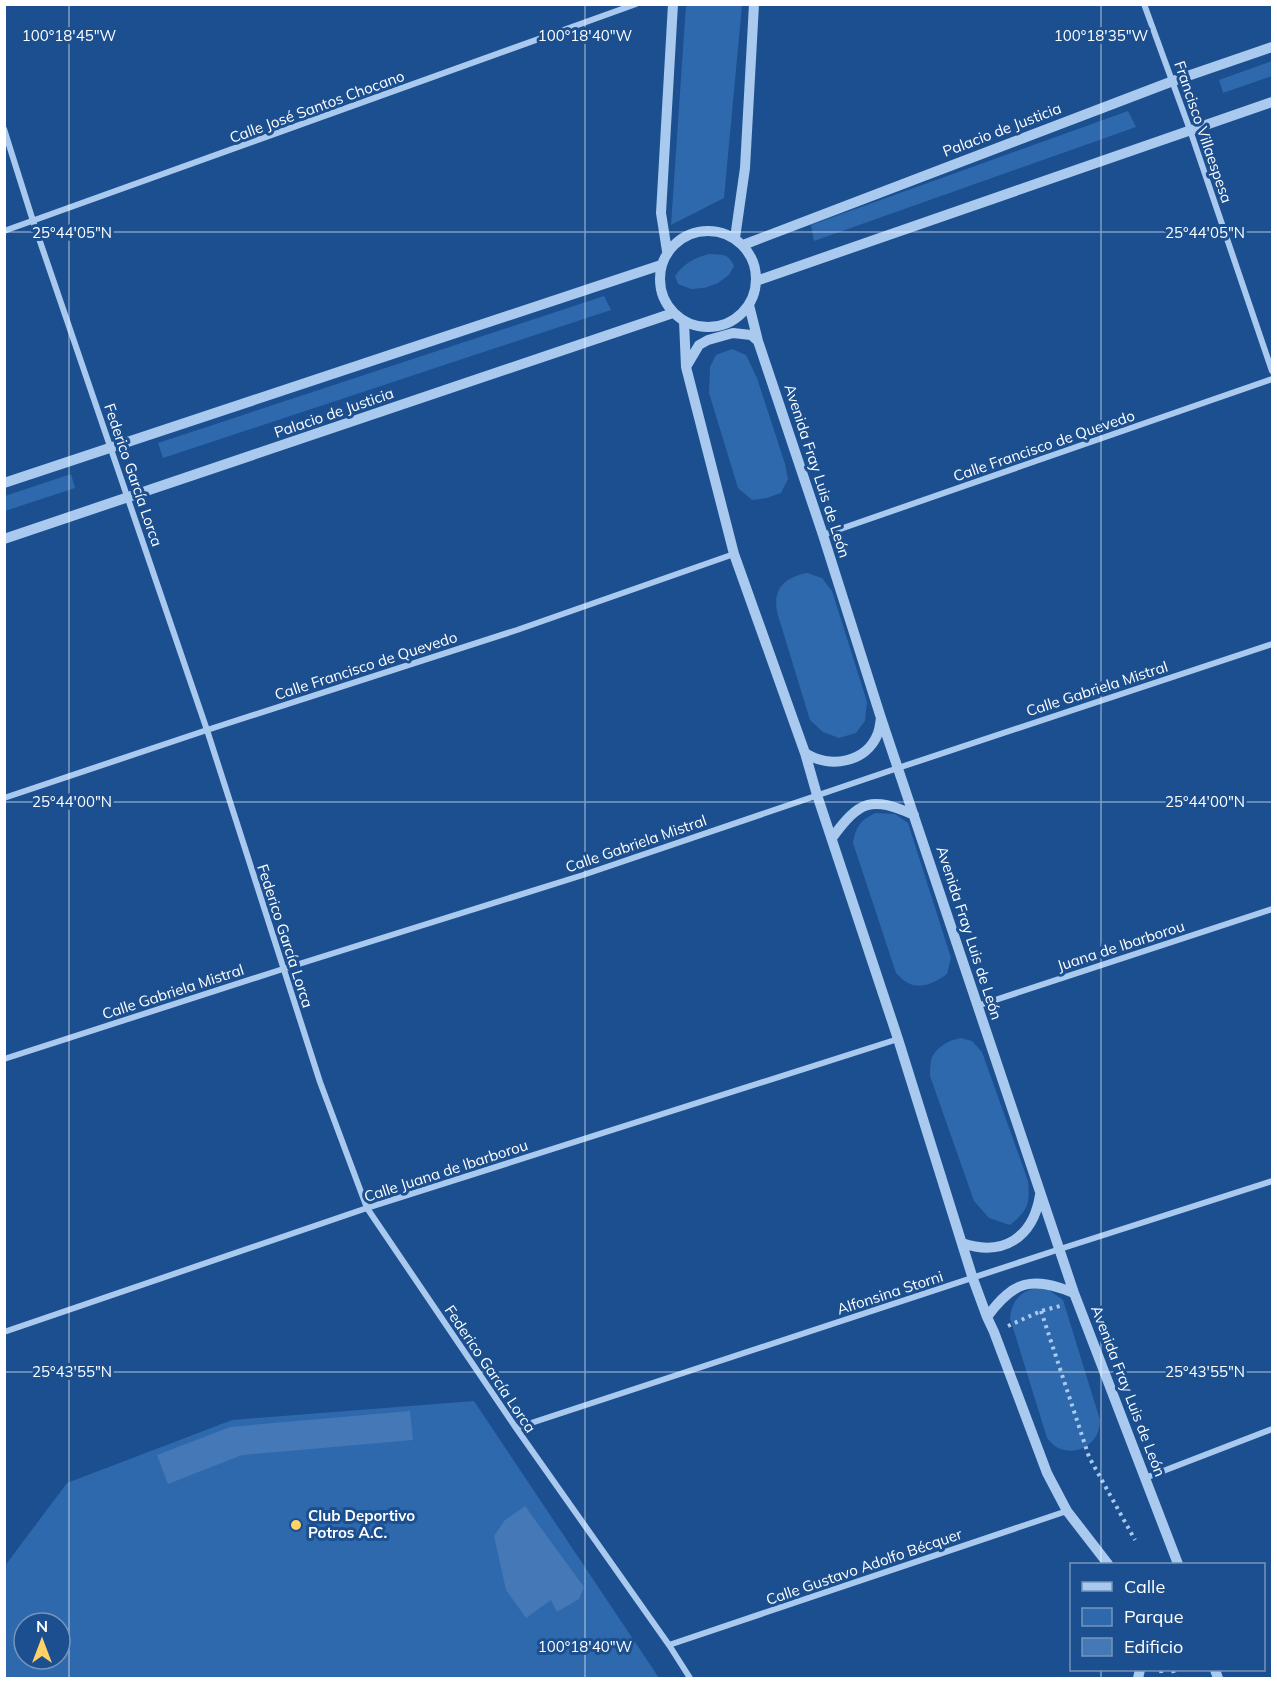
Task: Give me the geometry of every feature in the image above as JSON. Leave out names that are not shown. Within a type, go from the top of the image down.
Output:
[{"type":"street","name":"Calle José Santos Chocano","points":[[4,231],[636,4]]},
{"type":"street","points":[[667,251],[661,213],[673,4]]},
{"type":"street","points":[[739,241],[754,4]]},
{"type":"street","name":"Francisco Villaespesa","points":[[1144,4],[1173,81],[1272,370]]},
{"type":"street","name":"Palacio de Justicia","points":[[739,241],[1173,81],[1272,47]]},
{"type":"street","points":[[756,281],[1272,102]]},
{"type":"street","name":"Federico García Lorca","points":[[4,129],[33,221],[207,730],[320,1083],[367,1208],[516,1428],[690,1678]]},
{"type":"street","points":[[706,230],[720,232],[739,241],[751,255],[756,281],[755,291],[749,305],[739,316],[727,324],[713,327],[698,326],[684,321],[673,313],[665,303],[660,291],[659,278],[667,251],[677,240],[691,233],[706,230]]},
{"type":"street","points":[[4,483],[661,265]]},
{"type":"street","name":"Avenida Fray Luis de León","points":[[749,305],[758,341],[881,718],[1040,1193],[1076,1297],[1178,1563]]},
{"type":"street","name":"Palacio de Justicia","points":[[4,540],[673,313]]},
{"type":"street","points":[[684,321],[686,367],[734,554],[805,753],[974,1279],[1047,1473],[1067,1511],[1107,1563]]},
{"type":"street","points":[[686,367],[699,345],[708,339],[733,333],[751,335],[758,341]]},
{"type":"street","name":"Calle Francisco de Quevedo","points":[[823,535],[1272,380]]},
{"type":"street","name":"Calle Francisco de Quevedo","points":[[4,798],[517,630],[734,554]]},
{"type":"street","name":"Calle Gabriela Mistral","points":[[4,1059],[583,875],[1272,644]]},
{"type":"street","points":[[805,753],[826,761],[841,762],[855,758],[871,744],[878,733],[881,718]]},
{"type":"street","points":[[832,838],[854,811],[866,805],[880,804],[895,807],[914,815]]},
{"type":"street","name":"Juana de Ibarborou","points":[[977,1006],[1272,909]]},
{"type":"street","name":"Calle Juana de Ibarborou","points":[[4,1332],[367,1208],[898,1039]]},
{"type":"street","name":"Alfonsina Storni","points":[[516,1428],[1272,1181]]},
{"type":"street","points":[[962,1243],[976,1248],[987,1248],[1002,1245],[1024,1233],[1031,1224],[1040,1193]]},
{"type":"street","points":[[987,1317],[1000,1299],[1011,1290],[1023,1285],[1037,1282],[1054,1285],[1076,1297]]},
{"type":"street","points":[[1145,1478],[1272,1429]]},
{"type":"street","name":"Calle Gustavo Adolfo Bécquer","points":[[669,1645],[1067,1511]]},
{"type":"path","points":[[994,1332],[1076,1297]]},
{"type":"path","points":[[1041,1311],[1089,1457],[1135,1540]]},
{"type":"green space","points":[[686,5],[742,5],[724,198],[671,225]]},
{"type":"green space","points":[[1272,61],[1272,76],[1223,93],[1219,80]]},
{"type":"green space","points":[[1128,111],[1136,127],[814,241],[811,225]]},
{"type":"green space","points":[[709,254],[730,259],[734,266],[729,275],[718,283],[704,288],[691,289],[678,284],[675,276],[686,264]]},
{"type":"green space","points":[[604,296],[611,310],[163,458],[158,443]]},
{"type":"green space","points":[[732,349],[746,355],[757,378],[785,464],[788,479],[781,493],[767,498],[752,500],[738,488],[709,393],[710,367],[716,355]]},
{"type":"green space","points":[[71,474],[75,488],[5,511],[5,496]]},
{"type":"green space","points":[[807,573],[822,578],[832,591],[867,702],[865,721],[856,733],[839,738],[823,732],[810,720],[777,612],[777,596],[782,585],[792,578]]},
{"type":"green space","points":[[875,813],[895,814],[908,823],[951,958],[947,974],[928,984],[913,985],[896,973],[853,843],[860,825]]},
{"type":"green space","points":[[961,1038],[972,1041],[982,1052],[1028,1181],[1028,1202],[1021,1215],[1010,1225],[989,1218],[974,1201],[930,1076],[931,1061],[935,1052],[947,1043]]},
{"type":"green space","points":[[1037,1288],[1049,1290],[1063,1300],[1100,1420],[1097,1435],[1093,1441],[1074,1451],[1058,1448],[1047,1438],[1010,1318],[1018,1298]]},
{"type":"green space","name":"Club Deportivo Potros A.C.","points":[[474,1401],[659,1678],[5,1678],[4,1567],[67,1483],[232,1420]]},
{"type":"building","points":[[410,1411],[413,1440],[242,1455],[168,1484],[157,1455],[230,1427]]},
{"type":"building","points":[[525,1506],[584,1587],[579,1599],[557,1612],[551,1600],[526,1618],[506,1590],[494,1536],[505,1520]]},
{"type":"place","name":"Club Deportivo Potros A.C.","points":[[296,1525]]}]
